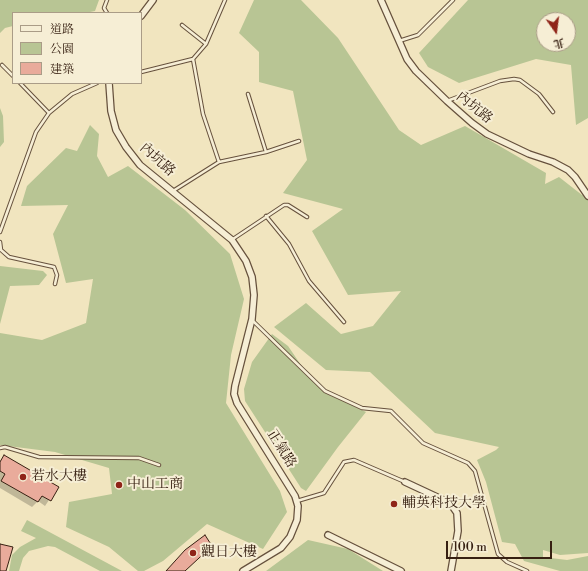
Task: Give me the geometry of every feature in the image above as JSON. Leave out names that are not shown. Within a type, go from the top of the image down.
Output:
[{"type":"street","points":[[142,15],[153,0]]},
{"type":"street","name":"內坑路","points":[[381,0],[407,59],[416,71],[447,101],[487,134],[529,154],[553,162],[568,170],[575,177],[588,196]]},
{"type":"street","name":"內坑路","points":[[109,84],[111,111],[116,130],[126,147],[140,165],[173,190],[232,240],[246,261],[252,277],[254,295],[252,319]]},
{"type":"street","name":"正氣路","points":[[252,319],[234,386],[234,394],[237,403],[297,501]]},
{"type":"street","points":[[405,482],[450,503],[457,513],[458,531],[451,571]]},
{"type":"street","points":[[243,571],[281,548],[290,537],[297,520],[297,501]]},
{"type":"street","points":[[328,535],[401,571]]},
{"type":"lane","points":[[106,12],[104,8],[107,0]]},
{"type":"lane","points":[[142,72],[193,59],[206,44],[225,0]]},
{"type":"lane","points":[[398,41],[418,35],[454,0]]},
{"type":"lane","points":[[182,25],[206,44]]},
{"type":"lane","points":[[193,59],[203,114],[219,162]]},
{"type":"lane","points":[[2,65],[12,75]]},
{"type":"lane","points":[[447,101],[500,81],[514,79],[520,80],[539,94],[553,112]]},
{"type":"lane","points":[[21,84],[49,112]]},
{"type":"lane","points":[[0,232],[36,132],[49,112],[72,94],[95,84]]},
{"type":"lane","points":[[248,94],[266,152]]},
{"type":"lane","points":[[173,190],[219,162],[266,152],[299,141]]},
{"type":"lane","points":[[232,240],[284,205],[307,217]]},
{"type":"lane","points":[[266,216],[289,244],[310,281],[344,322]]},
{"type":"lane","points":[[0,242],[1,250],[9,257],[54,267],[57,275],[55,284]]},
{"type":"lane","points":[[252,319],[325,391],[362,408],[391,411],[423,443],[468,463],[475,471],[498,554],[507,562],[527,571]]},
{"type":"lane","points":[[0,448],[6,447],[39,457],[139,458],[159,465]]},
{"type":"lane","points":[[297,501],[324,493],[344,462],[354,460],[405,482]]},
{"type":"green space","points":[[0,0],[99,0],[95,11],[90,12],[12,12],[12,26],[5,28],[0,33]]},
{"type":"green space","points":[[254,0],[301,0],[338,38],[399,130],[421,145],[465,126],[546,173],[545,184],[559,177],[582,195],[588,195],[588,553],[560,555],[543,550],[543,557],[567,560],[588,556],[588,571],[560,571],[524,561],[515,544],[502,542],[486,482],[477,460],[499,447],[435,433],[370,372],[326,370],[274,327],[306,303],[341,334],[373,326],[401,291],[348,295],[312,231],[343,209],[283,193],[307,160],[293,91],[259,82],[259,52],[239,33]]},
{"type":"green space","points":[[468,0],[588,0],[588,118],[576,125],[571,65],[536,59],[459,83],[428,67],[419,53]]},
{"type":"green space","points":[[0,108],[3,116],[4,142],[0,147]]},
{"type":"green space","points":[[90,125],[99,134],[97,156],[108,177],[128,166],[185,210],[230,254],[244,299],[231,355],[226,403],[280,491],[287,512],[263,549],[207,524],[163,561],[144,571],[138,571],[109,547],[66,527],[69,502],[112,494],[109,468],[55,452],[0,445],[0,333],[42,340],[86,323],[93,279],[66,283],[53,234],[68,205],[21,206],[27,186],[66,148],[77,151]]},
{"type":"green space","points":[[0,266],[43,271],[47,275],[39,285],[10,286],[0,324]]},
{"type":"green space","points":[[272,334],[288,346],[303,368],[328,393],[366,412],[306,491],[301,488],[245,401],[244,389],[252,362]]},
{"type":"green space","points":[[27,520],[122,571],[100,571],[55,547],[48,546],[29,551],[23,558],[19,571],[9,571],[12,555],[20,547],[36,538],[21,531]]},
{"type":"green space","points":[[308,540],[348,549],[383,571],[266,571]]},
{"type":"building","name":"若水大樓","points":[[4,455],[59,487],[51,501],[42,496],[38,502],[1,481],[5,474],[0,471],[0,462]]},
{"type":"building","name":"觀日大樓","points":[[205,535],[212,546],[185,571],[166,571],[185,550]]},
{"type":"building","points":[[0,544],[13,547],[6,571],[0,571]]},
{"type":"place","name":"若水大樓","points":[[23,477]]},
{"type":"place","name":"中山工商","points":[[119,485]]},
{"type":"place","name":"輔英科技大學","points":[[394,504]]},
{"type":"place","name":"觀日大樓","points":[[193,553]]}]
